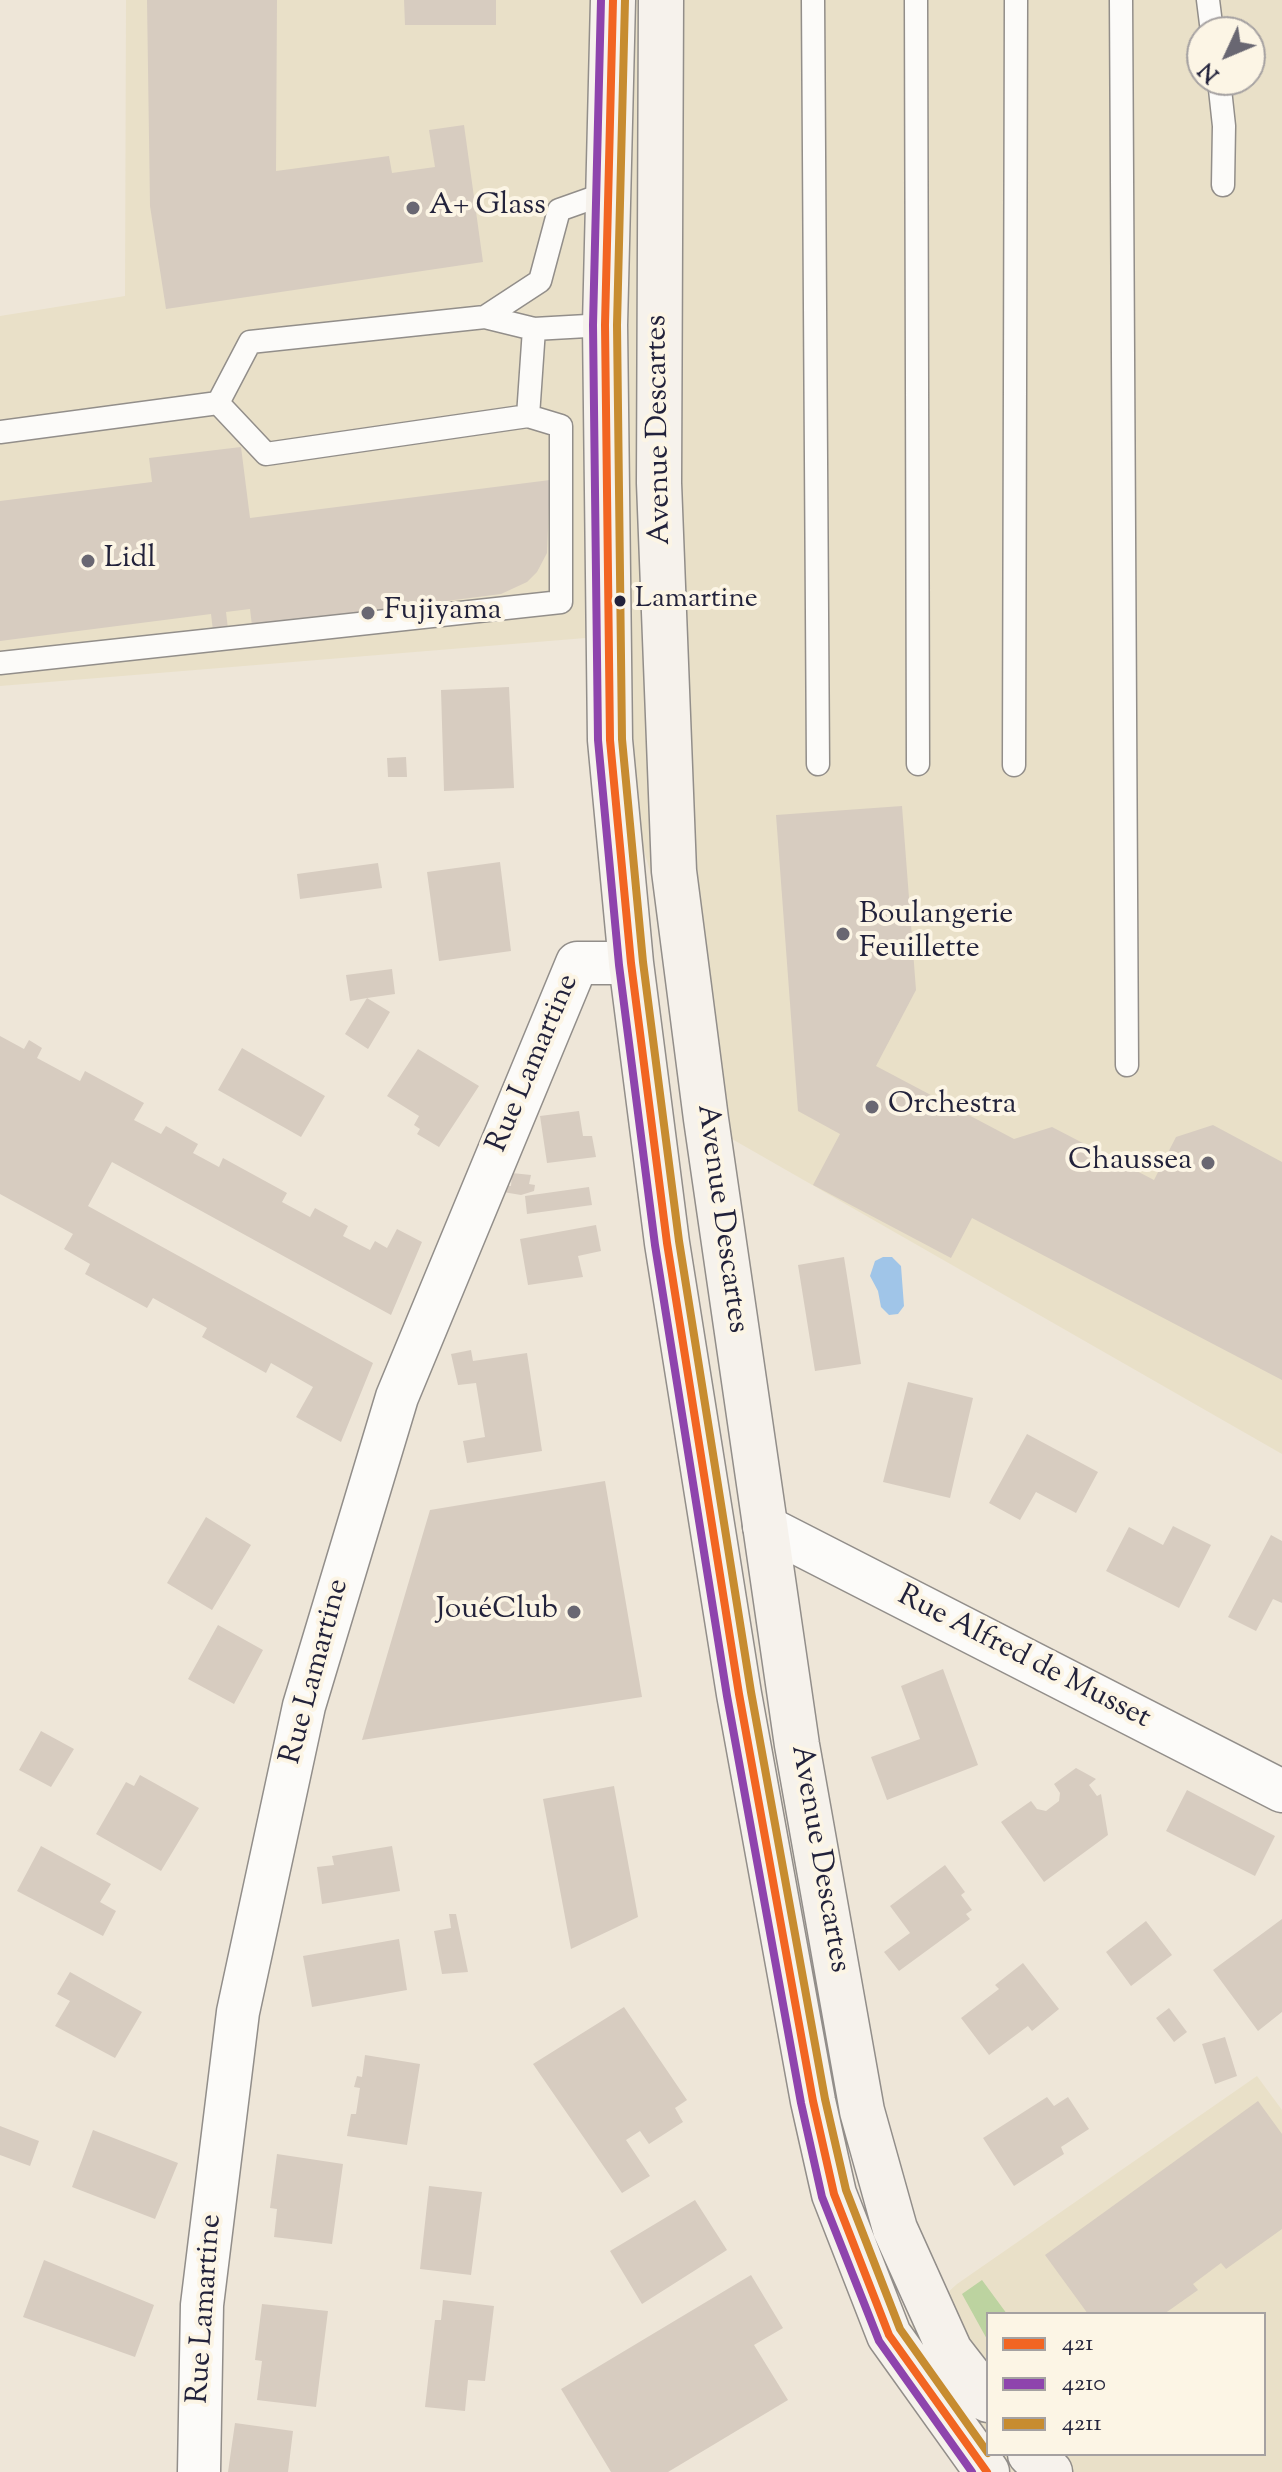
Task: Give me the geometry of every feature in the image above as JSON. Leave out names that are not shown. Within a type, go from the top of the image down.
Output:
[{"type":"main road","name":"Avenue Descartes","points":[[613,0],[605,325],[610,740],[631,963],[667,1243],[707,1504],[813,2101],[834,2194],[889,2335],[987,2472]]},
{"type":"main road","name":"Avenue Descartes","points":[[661,0],[659,483],[674,871],[706,1119],[797,1745],[862,2111],[895,2229],[950,2351],[986,2397]]},
{"type":"main road","points":[[1032,2456],[1050,2472]]},
{"type":"street","name":"Rue Lamartine","points":[[199,2472],[202,2305],[238,2012],[304,1706],[397,1397],[577,963],[631,963]]},
{"type":"street","name":"Rue Alfred de Musset","points":[[764,1526],[1282,1791]]},
{"type":"lane","points":[[813,0],[818,764]]},
{"type":"lane","points":[[916,0],[918,764]]},
{"type":"lane","points":[[1014,765],[1016,0]]},
{"type":"lane","points":[[1121,0],[1127,1065]]},
{"type":"lane","points":[[1221,96],[1224,126],[1223,185]]},
{"type":"lane","points":[[485,317],[540,281],[559,210],[607,193]]},
{"type":"lane","points":[[218,403],[250,342],[485,317],[534,329],[605,325]]},
{"type":"lane","points":[[528,416],[534,329]]},
{"type":"lane","points":[[0,663],[561,602],[561,426],[528,416],[266,454],[218,403]]},
{"type":"lane","points":[[0,432],[218,403]]},
{"type":"shaded area","points":[[126,0],[1282,0],[1282,1454],[732,1139],[610,740],[610,636],[0,686],[0,316],[125,296]]},
{"type":"shaded area","points":[[1257,2076],[1282,2110],[1282,2472],[1002,2472],[986,2456],[975,2445],[909,2328],[957,2284]]},
{"type":"green space","points":[[982,2280],[1006,2312],[986,2312],[986,2337],[962,2294]]},
{"type":"water","points":[[892,1257],[901,1266],[904,1306],[898,1314],[889,1315],[881,1307],[878,1291],[870,1276],[875,1261]]},
{"type":"building","points":[[147,0],[277,0],[276,171],[389,156],[392,173],[435,167],[429,130],[464,125],[483,262],[166,309],[150,206]]},
{"type":"building","points":[[404,0],[496,0],[496,25],[405,25]]},
{"type":"building","points":[[241,447],[250,518],[550,480],[547,553],[537,572],[527,582],[501,594],[252,626],[250,609],[226,612],[228,629],[213,631],[211,614],[0,641],[0,501],[152,482],[149,458]]},
{"type":"building","points":[[509,687],[514,788],[444,791],[441,690]]},
{"type":"building","points":[[406,757],[407,777],[388,777],[387,758]]},
{"type":"building","points":[[902,806],[916,990],[876,1066],[1014,1139],[1052,1127],[1154,1180],[1176,1137],[1213,1125],[1282,1162],[1282,1380],[972,1218],[951,1258],[813,1185],[840,1134],[798,1111],[776,815]]},
{"type":"building","points":[[500,862],[511,951],[439,961],[427,872]]},
{"type":"building","points":[[378,863],[382,888],[300,899],[297,874]]},
{"type":"building","points":[[392,969],[395,994],[350,1001],[346,975]]},
{"type":"building","points":[[367,998],[390,1012],[368,1049],[345,1034]]},
{"type":"building","points":[[0,1036],[24,1049],[29,1040],[42,1048],[37,1058],[80,1081],[85,1071],[144,1103],[134,1120],[161,1134],[166,1126],[198,1144],[193,1153],[219,1167],[223,1158],[287,1193],[282,1202],[310,1217],[315,1208],[348,1226],[343,1236],[370,1250],[375,1241],[387,1248],[397,1229],[422,1242],[391,1315],[112,1162],[88,1206],[373,1363],[341,1442],[296,1417],[313,1387],[271,1363],[266,1373],[202,1337],[207,1328],[153,1298],[147,1308],[85,1274],[90,1264],[64,1249],[73,1234],[0,1194]]},
{"type":"building","points":[[242,1048],[325,1096],[301,1137],[218,1090]]},
{"type":"building","points":[[418,1049],[479,1086],[439,1147],[417,1134],[420,1129],[414,1125],[419,1116],[387,1096]]},
{"type":"building","points":[[579,1111],[583,1136],[592,1136],[596,1157],[547,1163],[540,1116]]},
{"type":"building","points":[[512,1173],[531,1175],[529,1184],[535,1185],[534,1191],[521,1195],[503,1192],[505,1185],[511,1186]]},
{"type":"building","points":[[589,1187],[592,1205],[527,1214],[525,1196]]},
{"type":"building","points":[[596,1225],[601,1251],[578,1256],[583,1277],[528,1285],[520,1239]]},
{"type":"building","points":[[844,1257],[861,1364],[815,1371],[798,1265]]},
{"type":"building","points":[[471,1350],[473,1361],[527,1353],[542,1451],[467,1463],[463,1441],[485,1437],[476,1383],[458,1385],[451,1354]]},
{"type":"building","points":[[908,1382],[973,1398],[950,1498],[883,1482]]},
{"type":"building","points":[[1027,1434],[1098,1472],[1076,1513],[1036,1492],[1020,1520],[989,1503]]},
{"type":"building","points":[[605,1481],[642,1697],[362,1740],[430,1510]]},
{"type":"building","points":[[206,1517],[251,1545],[212,1610],[167,1583]]},
{"type":"building","points":[[1173,1526],[1211,1545],[1179,1608],[1106,1571],[1129,1527],[1163,1545]]},
{"type":"building","points":[[1271,1535],[1282,1541],[1282,1603],[1273,1599],[1256,1631],[1228,1617]]},
{"type":"building","points":[[218,1625],[263,1650],[234,1704],[188,1679]]},
{"type":"building","points":[[943,1669],[978,1765],[887,1800],[871,1757],[920,1739],[901,1686]]},
{"type":"building","points":[[41,1731],[74,1749],[51,1787],[19,1770]]},
{"type":"building","points":[[1076,1768],[1096,1779],[1089,1785],[1097,1796],[1101,1794],[1108,1835],[1044,1882],[1001,1822],[1031,1801],[1037,1809],[1046,1811],[1059,1801],[1060,1793],[1054,1784]]},
{"type":"building","points":[[140,1775],[199,1808],[161,1871],[96,1834],[126,1782],[134,1786]]},
{"type":"building","points":[[614,1786],[638,1917],[571,1949],[543,1799]]},
{"type":"building","points":[[1187,1790],[1275,1836],[1255,1876],[1166,1831]]},
{"type":"building","points":[[41,1846],[111,1884],[100,1902],[116,1911],[103,1936],[17,1891]]},
{"type":"building","points":[[392,1846],[400,1891],[322,1904],[317,1867],[334,1865],[332,1856]]},
{"type":"building","points":[[945,1865],[965,1892],[961,1895],[972,1910],[966,1914],[970,1919],[899,1971],[884,1952],[910,1933],[890,1906]]},
{"type":"building","points":[[449,1914],[456,1914],[468,1972],[442,1974],[434,1931],[451,1928]]},
{"type":"building","points":[[1282,1919],[1282,2012],[1258,2031],[1213,1970]]},
{"type":"building","points":[[1146,1921],[1172,1955],[1131,1986],[1106,1952]]},
{"type":"building","points":[[399,1939],[407,1990],[312,2007],[303,1956]]},
{"type":"building","points":[[1023,1963],[1059,2009],[1032,2031],[1028,2026],[989,2055],[961,2018],[999,1989],[995,1985]]},
{"type":"building","points":[[70,1972],[142,2012],[115,2058],[55,2026],[70,2001],[57,1994]]},
{"type":"building","points":[[624,2007],[687,2100],[675,2108],[683,2122],[649,2144],[640,2131],[626,2140],[650,2176],[622,2193],[533,2064]]},
{"type":"building","points":[[1169,2008],[1187,2032],[1174,2042],[1156,2018]]},
{"type":"building","points":[[1225,2037],[1237,2076],[1215,2084],[1202,2044]]},
{"type":"building","points":[[365,2055],[420,2064],[407,2145],[347,2136],[351,2114],[356,2114],[360,2088],[354,2087],[357,2076],[362,2077]]},
{"type":"building","points":[[1047,2097],[1054,2106],[1068,2097],[1089,2129],[1061,2147],[1064,2154],[1014,2186],[983,2138]]},
{"type":"building","points":[[1258,2101],[1282,2134],[1282,2229],[1226,2269],[1221,2263],[1193,2284],[1198,2290],[1167,2312],[1087,2312],[1045,2255]]},
{"type":"building","points":[[0,2126],[39,2141],[30,2166],[0,2155]]},
{"type":"building","points":[[93,2130],[178,2163],[155,2219],[72,2187]]},
{"type":"building","points":[[277,2154],[343,2164],[332,2244],[274,2237],[277,2209],[270,2208]]},
{"type":"building","points":[[429,2186],[482,2192],[471,2275],[420,2269]]},
{"type":"building","points":[[695,2200],[727,2250],[642,2304],[610,2251]]},
{"type":"building","points":[[44,2260],[154,2305],[135,2357],[23,2317]]},
{"type":"building","points":[[751,2275],[783,2328],[754,2345],[788,2400],[668,2472],[611,2472],[561,2389]]},
{"type":"building","points":[[443,2300],[494,2306],[485,2381],[468,2380],[465,2411],[425,2407],[435,2320],[441,2320]]},
{"type":"building","points":[[262,2304],[328,2311],[316,2407],[257,2400],[262,2361],[255,2360]]},
{"type":"building","points":[[235,2423],[293,2431],[288,2472],[228,2472]]},
{"type":"transit line","name":"4210","points":[[601,0],[593,325],[598,740],[619,965],[655,1245],[727,1696],[801,2103],[822,2197],[879,2341],[972,2472]]},
{"type":"transit line","name":"421","points":[[613,0],[605,325],[610,740],[631,963],[667,1243],[739,1694],[813,2101],[834,2194],[889,2335],[987,2472]]},
{"type":"transit line","name":"4211","points":[[625,0],[617,325],[622,739],[643,962],[679,1241],[751,1692],[825,2099],[846,2190],[900,2329],[986,2450]]},
{"type":"place","name":"A+ Glass","points":[[413,208]]},
{"type":"place","name":"Lidl","points":[[88,561]]},
{"type":"place","name":"Lamartine","points":[[620,601]]},
{"type":"place","name":"Fujiyama","points":[[368,613]]},
{"type":"place","name":"Boulangerie Feuillette","points":[[843,934]]},
{"type":"place","name":"Orchestra","points":[[872,1107]]},
{"type":"place","name":"Chaussea","points":[[1208,1163]]},
{"type":"place","name":"JouéClub","points":[[574,1612]]}]
